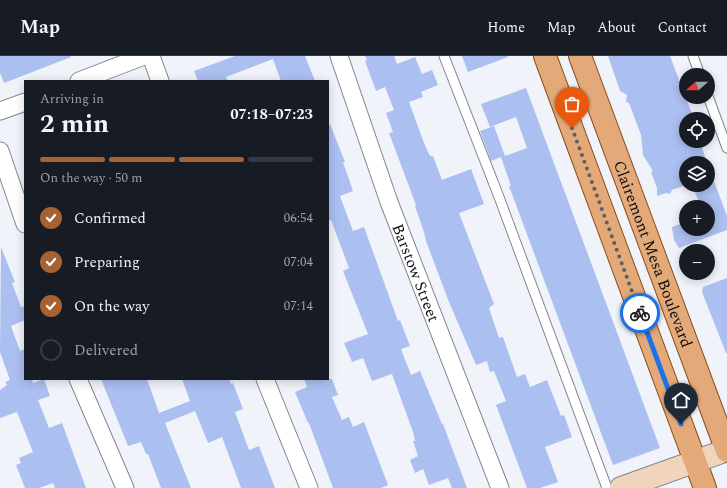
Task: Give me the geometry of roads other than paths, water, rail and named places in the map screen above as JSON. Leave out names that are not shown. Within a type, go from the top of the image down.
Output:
[{"type":"main road","name":"Clairemont Mesa Boulevard","points":[[545,56],[705,488]]},
{"type":"main road","name":"Clairemont Mesa Boulevard","points":[[580,56],[727,450]]},
{"type":"street","points":[[82,80],[144,56]]},
{"type":"street","points":[[151,56],[160,80]]},
{"type":"street","name":"Barstow Street","points":[[339,56],[392,210],[500,488]]},
{"type":"street","points":[[0,111],[24,102]]},
{"type":"street","points":[[0,151],[24,221]]},
{"type":"street","points":[[78,380],[125,488]]},
{"type":"street","points":[[265,380],[309,488]]},
{"type":"street","points":[[620,488],[727,450]]},
{"type":"lane","points":[[444,56],[606,488]]},
{"type":"lane","points":[[693,56],[697,68]]},
{"type":"lane","points":[[711,104],[727,148]]}]
